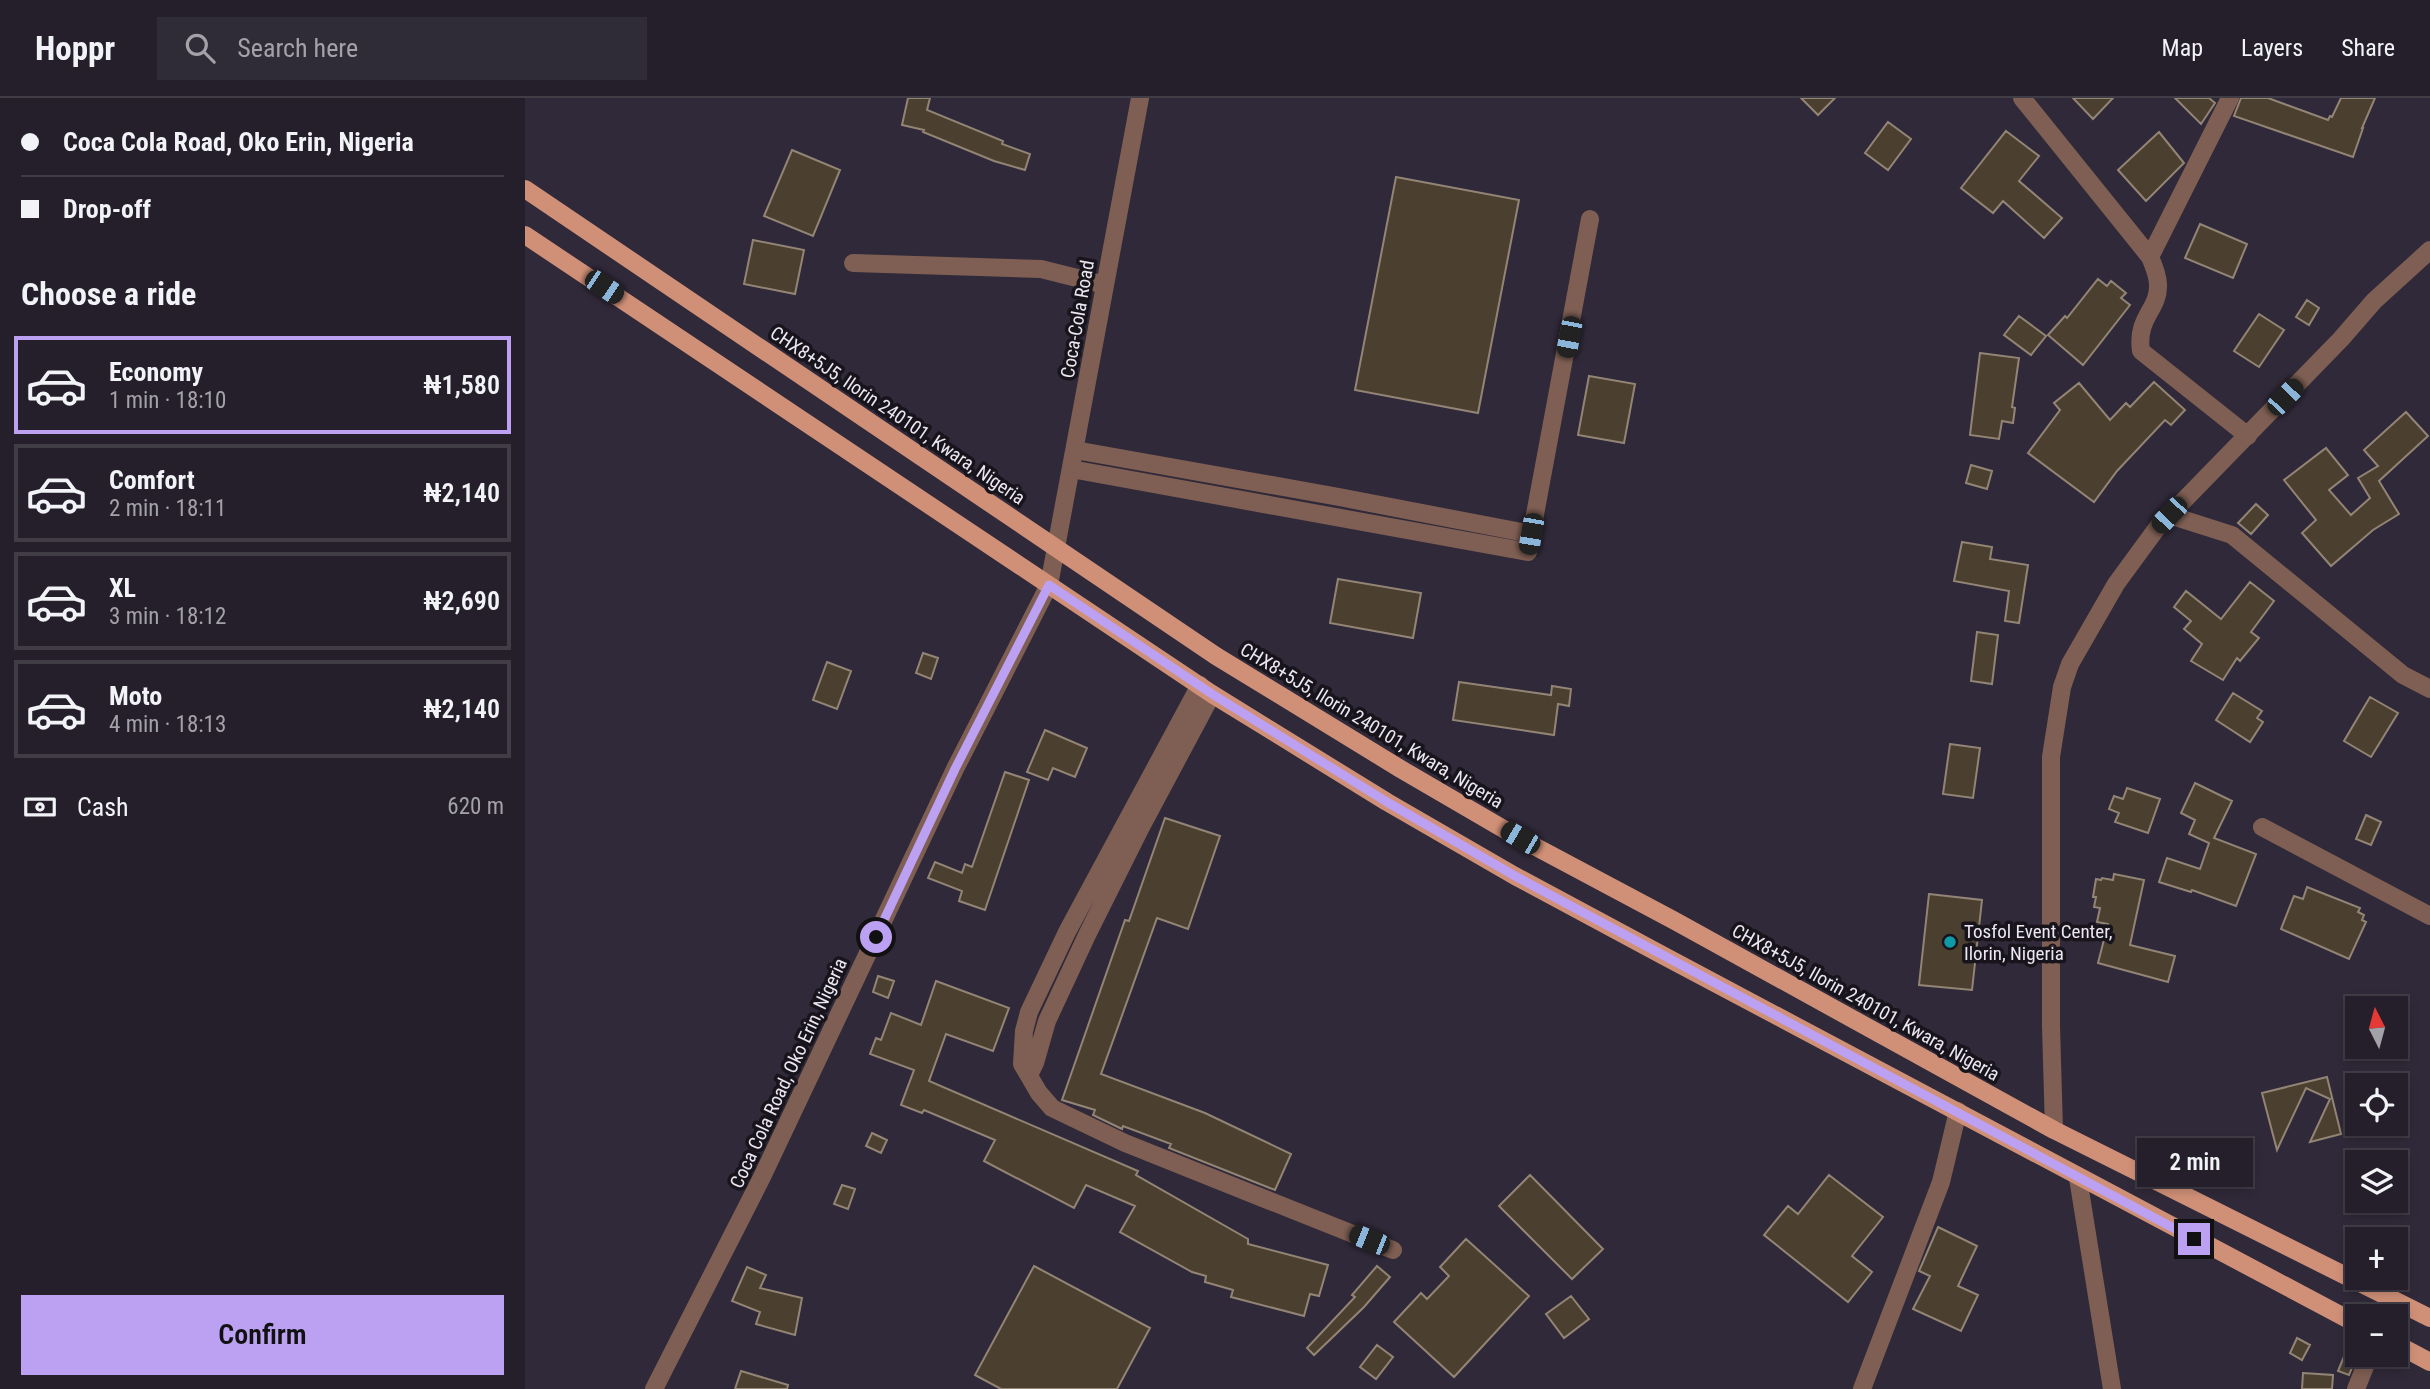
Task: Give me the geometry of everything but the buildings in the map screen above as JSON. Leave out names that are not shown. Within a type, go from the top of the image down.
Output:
[{"type":"main road","name":"CHX8+5J5, Ilorin 240101, Kwara, Nigeria","points":[[525,189],[1216,656],[1399,768],[1520,838],[2054,1130],[2430,1318]]},
{"type":"main road","points":[[525,235],[1206,690],[1387,802],[1515,876],[2345,1318]]},
{"type":"main road","points":[[2408,1350],[2430,1362]]},
{"type":"street","name":"Coca-Cola Road","points":[[1057,547],[1140,98]]},
{"type":"street","points":[[2022,98],[2151,257],[2158,287],[2149,313],[2141,325],[2141,351],[2248,436]]},
{"type":"street","points":[[2151,257],[2229,98]]},
{"type":"street","points":[[1529,543],[1590,219]]},
{"type":"street","points":[[2054,1130],[2051,1027],[2051,757],[2063,687],[2070,664],[2116,584],[2157,528],[2341,340],[2374,301],[2430,250]]},
{"type":"street","points":[[853,262],[1041,268],[1105,285]]},
{"type":"street","points":[[1075,450],[1339,497],[1529,543]]},
{"type":"street","points":[[1071,469],[1529,543]]},
{"type":"street","points":[[2169,515],[2232,535],[2403,675],[2430,689]]},
{"type":"street","name":"Coca Cola Road, Oko Erin, Nigeria","points":[[654,1389],[762,1177],[955,769],[1049,585],[1057,547]]},
{"type":"street","points":[[1206,690],[1067,932],[1030,1012],[1024,1031],[1021,1055],[1023,1064],[1039,1093],[1052,1108],[1125,1143],[1393,1250]]},
{"type":"street","points":[[2262,827],[2430,916]]},
{"type":"street","points":[[1862,1389],[1941,1182],[1958,1111]]},
{"type":"street","points":[[2078,1178],[2112,1389]]},
{"type":"street","points":[[2356,1389],[2365,1367]]},
{"type":"place","name":"Tosfol Event Center, Ilorin, Nigeria","points":[[1950,942]]},
{"type":"route","points":[[876,937],[955,769],[1049,585],[1212,694],[1387,802],[1515,876],[2194,1239]]}]
